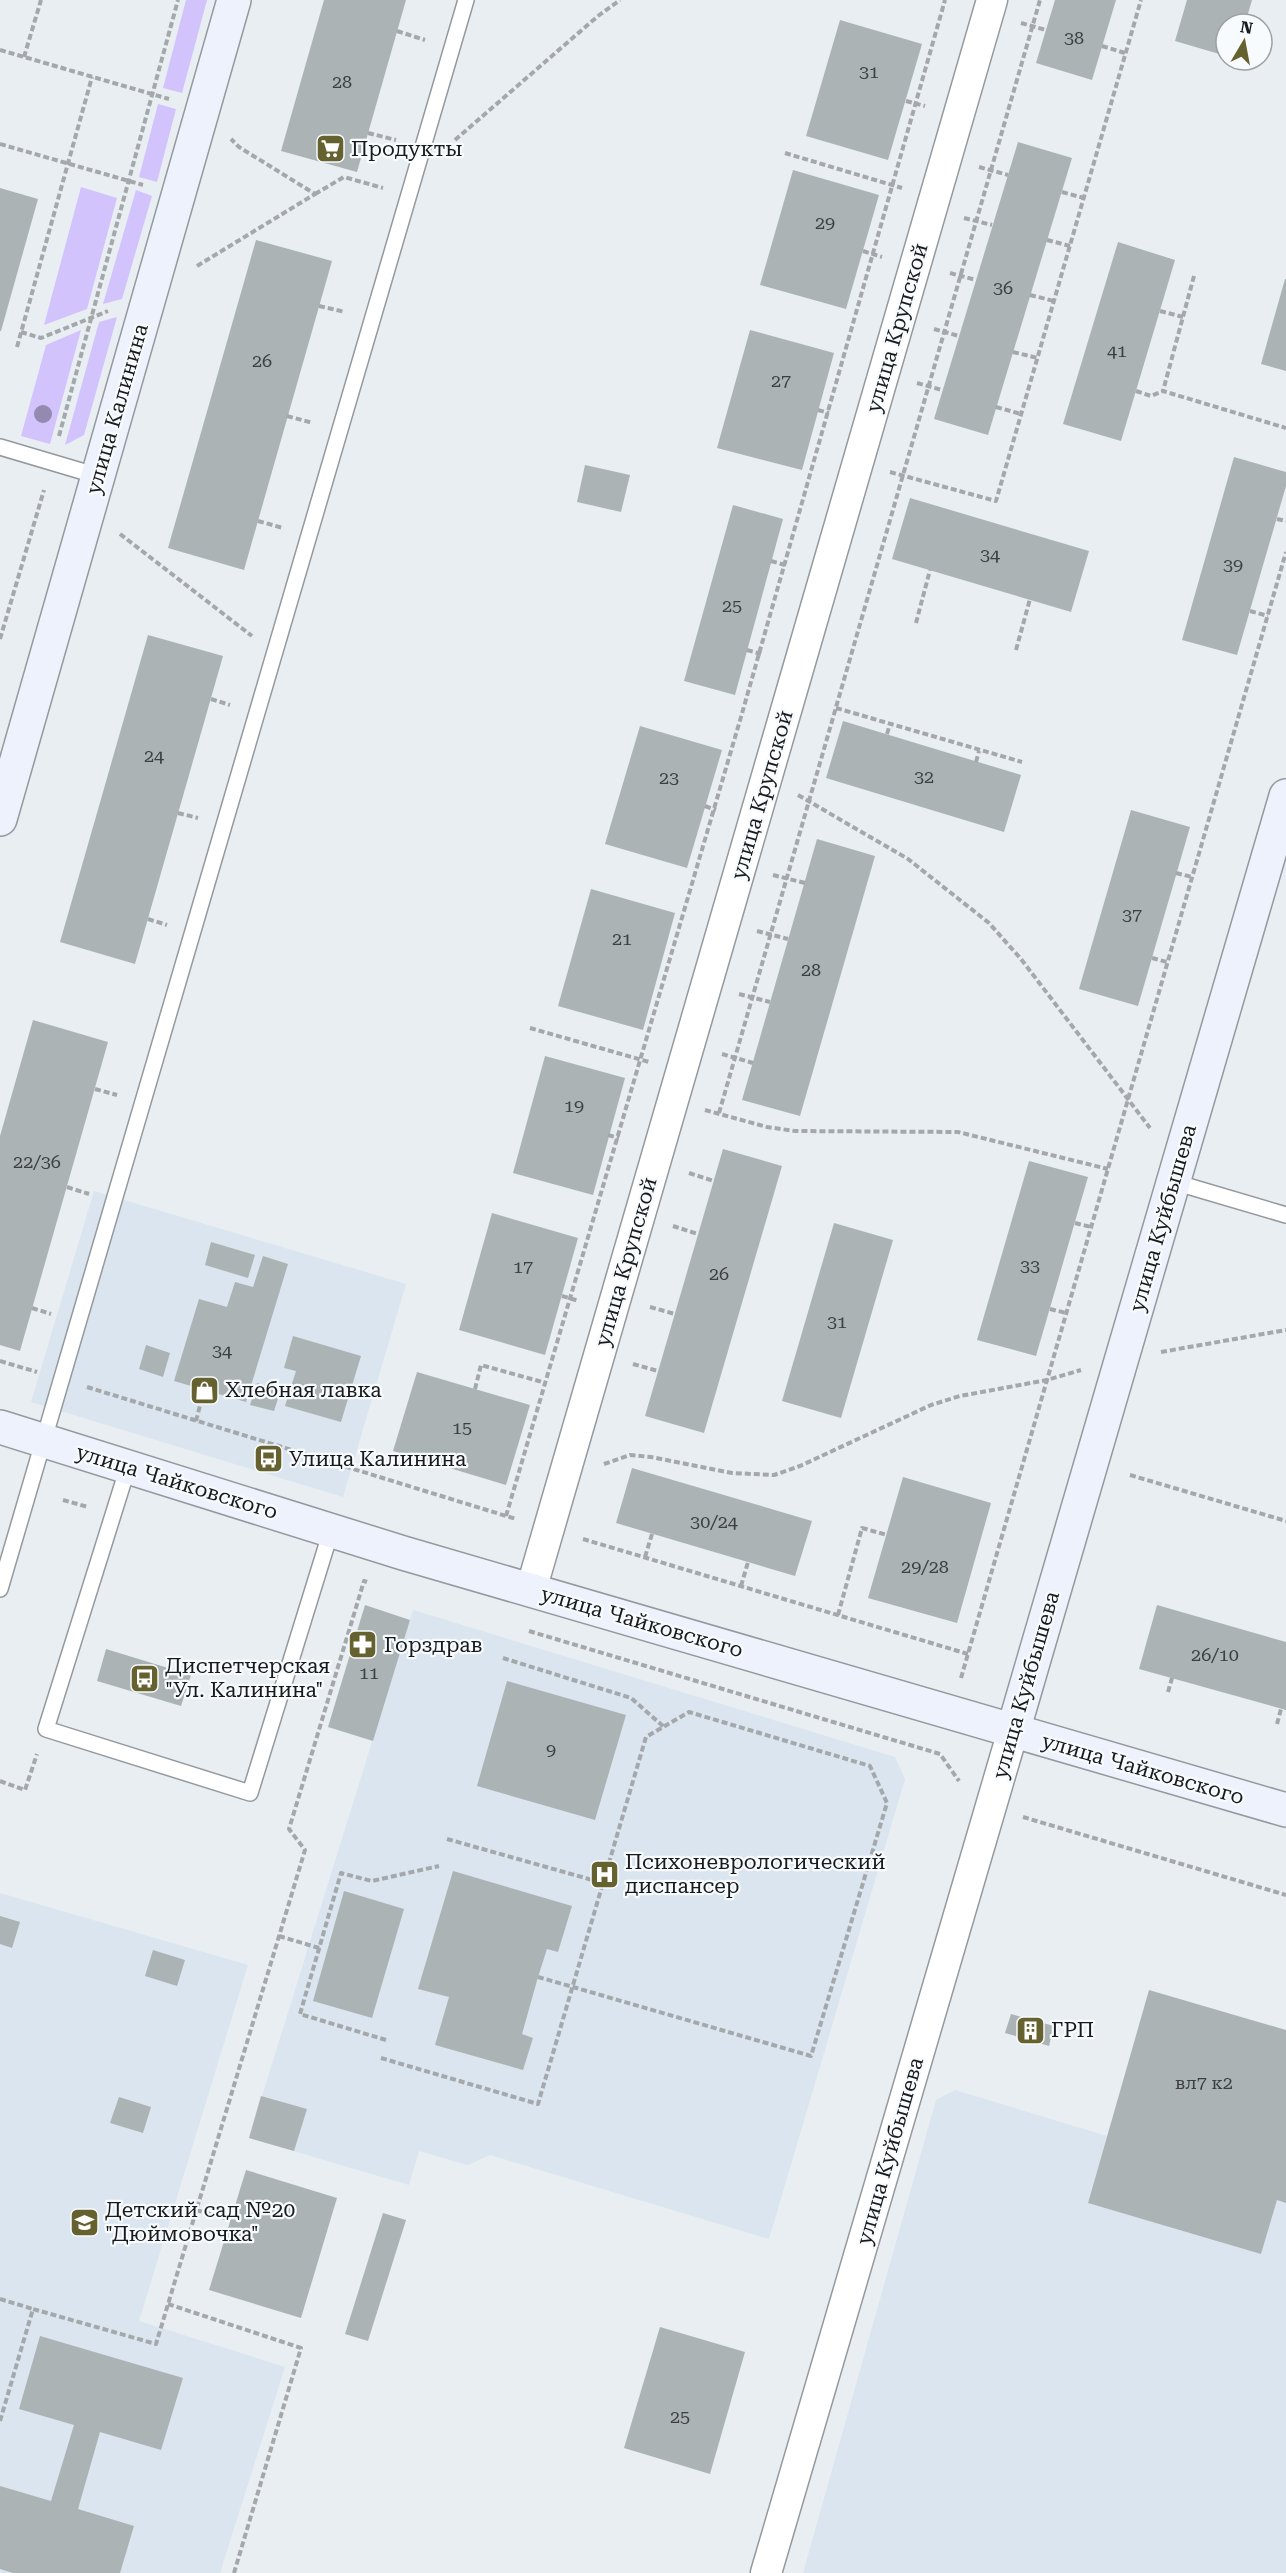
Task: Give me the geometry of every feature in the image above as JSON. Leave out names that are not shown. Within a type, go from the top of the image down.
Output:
[{"type":"main road","name":"улица Калинина","points":[[0,819],[234,0]]},
{"type":"main road","name":"улица Куйбышева","points":[[1013,1731],[1286,796]]},
{"type":"main road","name":"улица Чайковского","points":[[0,1427],[331,1531],[1286,1810]]},
{"type":"street","name":"улица Крупской","points":[[531,1590],[992,0]]},
{"type":"street","name":"улица Куйбышева","points":[[766,2573],[1013,1731]]},
{"type":"lane","points":[[0,1589],[466,0]]},
{"type":"lane","points":[[0,447],[98,476]]},
{"type":"lane","points":[[1176,1173],[1286,1215]]},
{"type":"lane","points":[[128,1467],[46,1729],[250,1792],[331,1531]]},
{"type":"path","points":[[24,57],[41,0]]},
{"type":"path","points":[[0,639],[52,462],[178,0]]},
{"type":"path","points":[[414,177],[598,16],[620,0]]},
{"type":"path","points":[[506,1516],[741,717],[945,0]]},
{"type":"path","points":[[719,1113],[1040,0]]},
{"type":"path","points":[[858,463],[996,501],[1140,0]]},
{"type":"path","points":[[1102,46],[1125,53]]},
{"type":"path","points":[[0,50],[203,109],[239,147],[315,194]]},
{"type":"path","points":[[17,347],[92,76]]},
{"type":"path","points":[[0,144],[178,195]]},
{"type":"path","points":[[785,153],[935,197]]},
{"type":"path","points":[[21,332],[41,338],[92,316],[149,297],[345,177],[409,195]]},
{"type":"path","points":[[1062,192],[1084,198]]},
{"type":"path","points":[[1047,240],[1070,246]]},
{"type":"path","points":[[1163,392],[1194,276]]},
{"type":"path","points":[[1030,295],[1054,301]]},
{"type":"path","points":[[1160,311],[1183,317]]},
{"type":"path","points":[[1013,352],[1038,358]]},
{"type":"path","points":[[1136,391],[1151,396],[1163,392],[1286,428]]},
{"type":"path","points":[[996,407],[1021,414]]},
{"type":"path","points":[[88,510],[274,654]]},
{"type":"path","points":[[1277,519],[1286,521]]},
{"type":"path","points":[[940,1754],[1286,552]]},
{"type":"path","points":[[916,622],[930,570]]},
{"type":"path","points":[[1016,650],[1030,599]]},
{"type":"path","points":[[1250,611],[1268,616]]},
{"type":"path","points":[[836,708],[1022,762]]},
{"type":"path","points":[[887,734],[890,724]]},
{"type":"path","points":[[976,762],[979,751]]},
{"type":"path","points":[[767,777],[908,859],[989,923],[1021,959],[1128,1100],[1176,1173]]},
{"type":"path","points":[[1176,873],[1192,877]]},
{"type":"path","points":[[1152,957],[1167,962]]},
{"type":"path","points":[[530,1028],[681,1072]]},
{"type":"path","points":[[673,1101],[767,1127],[795,1131],[958,1132],[1108,1169]]},
{"type":"path","points":[[1075,1223],[1091,1227]]},
{"type":"path","points":[[1050,1309],[1066,1313]]},
{"type":"path","points":[[562,1482],[630,1455],[732,1473],[774,1475],[800,1466],[931,1405],[960,1396],[1047,1380],[1122,1358],[1286,1330]]},
{"type":"path","points":[[0,1361],[968,1654]]},
{"type":"path","points":[[475,1389],[481,1365],[546,1383]]},
{"type":"path","points":[[196,1421],[204,1390]]},
{"type":"path","points":[[1130,1474],[1286,1521]]},
{"type":"path","points":[[838,1615],[862,1528],[887,1535]]},
{"type":"path","points":[[645,1557],[652,1534]]},
{"type":"path","points":[[741,1586],[748,1563]]},
{"type":"path","points":[[0,2300],[156,2344],[306,1850],[289,1829],[364,1581],[375,1584]]},
{"type":"path","points":[[519,1628],[940,1754],[958,1781]]},
{"type":"path","points":[[503,1658],[632,1698],[664,1727]]},
{"type":"path","points":[[1168,1692],[1172,1678]]},
{"type":"path","points":[[1277,1724],[1281,1709]]},
{"type":"path","points":[[381,2058],[538,2104],[573,1987],[646,1737],[689,1712],[870,1767],[887,1803],[810,2056],[573,1987],[538,1977]]},
{"type":"path","points":[[0,1781],[25,1790],[46,1729]]},
{"type":"path","points":[[990,1808],[1286,1895]]},
{"type":"path","points":[[447,1839],[603,1883]]},
{"type":"path","points":[[386,2040],[300,2014],[341,1873],[372,1881],[439,1866]]},
{"type":"path","points":[[279,1936],[319,1948]]},
{"type":"path","points":[[196,2210],[231,2220]]},
{"type":"path","points":[[168,2304],[301,2348],[234,2573]]},
{"type":"path","points":[[0,2421],[33,2309]]},
{"type":"shaded area","points":[[186,0],[207,0],[182,93],[163,88]]},
{"type":"shaded area","points":[[158,104],[176,109],[157,182],[139,177]]},
{"type":"shaded area","points":[[81,187],[117,198],[87,309],[44,325]]},
{"type":"shaded area","points":[[136,190],[152,196],[122,299],[103,304]]},
{"type":"shaded area","points":[[117,317],[84,435],[65,445],[99,322]]},
{"type":"shaded area","points":[[81,330],[50,444],[21,436],[46,345]]},
{"type":"shaded area","points":[[94,1191],[406,1284],[343,1497],[31,1402]]},
{"type":"shaded area","name":"Психоневрологический диспансер","points":[[413,1610],[895,1757],[905,1779],[769,2239],[490,2155],[468,2165],[419,2151],[409,2185],[249,2138]]},
{"type":"shaded area","name":"Детский сад №20 \"Дюймовочка\"","points":[[0,1893],[248,1965],[139,2321],[285,2367],[220,2573],[0,2573]]},
{"type":"shaded area","points":[[955,2090],[1107,2136],[1088,2203],[1261,2253],[1277,2200],[1286,2203],[1286,2573],[803,2573],[936,2100]]},
{"type":"building","points":[[324,0],[406,0],[357,172],[281,151]]},
{"type":"building","points":[[1055,0],[1116,0],[1092,80],[1036,63]]},
{"type":"building","points":[[1187,0],[1252,0],[1248,12],[1214,12],[1214,52],[1175,41]]},
{"type":"building","points":[[840,20],[922,44],[888,160],[806,136]]},
{"type":"building","points":[[1018,142],[1072,158],[988,435],[934,419]]},
{"type":"building","points":[[793,170],[879,195],[846,309],[760,285]]},
{"type":"building","points":[[0,188],[38,199],[1,331],[0,331]]},
{"type":"building","points":[[256,240],[332,261],[244,570],[168,548]]},
{"type":"building","points":[[1118,242],[1175,260],[1121,441],[1063,424]]},
{"type":"building","points":[[1286,279],[1286,371],[1261,364]]},
{"type":"building","points":[[750,330],[834,353],[802,470],[717,448]]},
{"type":"building","points":[[1234,457],[1286,472],[1286,486],[1237,655],[1182,640]]},
{"type":"building","points":[[585,465],[630,475],[621,512],[577,502]]},
{"type":"building","points":[[910,498],[1089,551],[1071,612],[892,559]]},
{"type":"building","points":[[733,505],[783,519],[735,695],[684,681]]},
{"type":"building","points":[[148,635],[223,656],[135,964],[60,942]]},
{"type":"building","points":[[843,721],[1021,775],[1004,832],[826,778]]},
{"type":"building","points":[[640,726],[722,750],[687,868],[605,844]]},
{"type":"building","points":[[1131,810],[1190,827],[1138,1006],[1079,989]]},
{"type":"building","points":[[817,839],[875,856],[800,1116],[742,1100]]},
{"type":"building","points":[[591,889],[675,913],[643,1030],[558,1006]]},
{"type":"building","points":[[33,1020],[108,1042],[20,1351],[0,1345],[0,1136]]},
{"type":"building","points":[[545,1056],[625,1078],[593,1195],[513,1173]]},
{"type":"building","points":[[723,1149],[782,1166],[704,1433],[645,1416]]},
{"type":"building","points":[[1029,1161],[1088,1177],[1036,1356],[977,1340]]},
{"type":"building","points":[[492,1213],[578,1238],[545,1355],[459,1330]]},
{"type":"building","points":[[834,1223],[893,1240],[841,1418],[782,1401]]},
{"type":"building","points":[[211,1242],[255,1255],[248,1278],[205,1265]]},
{"type":"building","points":[[263,1256],[288,1264],[246,1402],[174,1381],[199,1299],[227,1307],[235,1282],[253,1287]]},
{"type":"building","points":[[293,1336],[361,1356],[341,1422],[285,1406],[296,1371],[284,1368]]},
{"type":"building","points":[[146,1345],[170,1353],[163,1377],[139,1369]]},
{"type":"building","points":[[417,1372],[530,1405],[506,1485],[393,1451]]},
{"type":"building","points":[[257,1383],[281,1389],[274,1411],[250,1405]]},
{"type":"building","points":[[632,1468],[812,1521],[795,1576],[616,1523]]},
{"type":"building","points":[[903,1477],[991,1503],[957,1623],[868,1598]]},
{"type":"building","points":[[365,1605],[410,1620],[373,1741],[328,1727]]},
{"type":"building","points":[[1157,1605],[1286,1642],[1286,1710],[1139,1669]]},
{"type":"building","name":"Диспетчерская \"Ул. Калинина\"","points":[[106,1649],[191,1675],[181,1706],[97,1681]]},
{"type":"building","points":[[507,1681],[626,1715],[595,1820],[477,1786]]},
{"type":"building","points":[[453,1871],[572,1906],[558,1952],[547,1949],[538,1977],[522,2034],[533,2038],[523,2070],[435,2045],[449,1997],[418,1989]]},
{"type":"building","points":[[344,1891],[404,1909],[372,2018],[313,2001]]},
{"type":"building","points":[[0,1916],[20,1922],[12,1948],[0,1944]]},
{"type":"building","points":[[153,1950],[185,1960],[177,1986],[145,1976]]},
{"type":"building","points":[[1149,1990],[1286,2030],[1286,2203],[1277,2200],[1261,2254],[1088,2203]]},
{"type":"building","name":"ГРП","points":[[1011,2014],[1054,2026],[1049,2046],[1005,2033]]},
{"type":"building","points":[[261,2096],[307,2109],[294,2151],[249,2138]]},
{"type":"building","points":[[119,2097],[151,2107],[143,2133],[110,2123]]},
{"type":"building","points":[[246,2170],[337,2198],[301,2318],[209,2290]]},
{"type":"building","points":[[383,2213],[406,2220],[368,2341],[345,2334]]},
{"type":"building","points":[[660,2327],[745,2352],[710,2474],[624,2448]]},
{"type":"building","points":[[40,2336],[183,2378],[161,2450],[100,2432],[78,2509],[134,2526],[120,2573],[13,2573],[0,2569],[0,2486],[51,2501],[74,2425],[19,2409]]},
{"type":"place","name":"Продукты","points":[[330,149]]},
{"type":"place","name":"Хлебная лавка","points":[[204,1390]]},
{"type":"place","name":"Улица Калинина","points":[[268,1459]]},
{"type":"place","name":"Горздрав","points":[[363,1645]]},
{"type":"place","name":"Диспетчерская \"Ул. Калинина\"","points":[[144,1678]]},
{"type":"place","name":"Психоневрологический диспансер","points":[[604,1874]]},
{"type":"place","name":"ГРП","points":[[1030,2030]]},
{"type":"place","name":"Детский сад №20 \"Дюймовочка\"","points":[[84,2222]]}]
